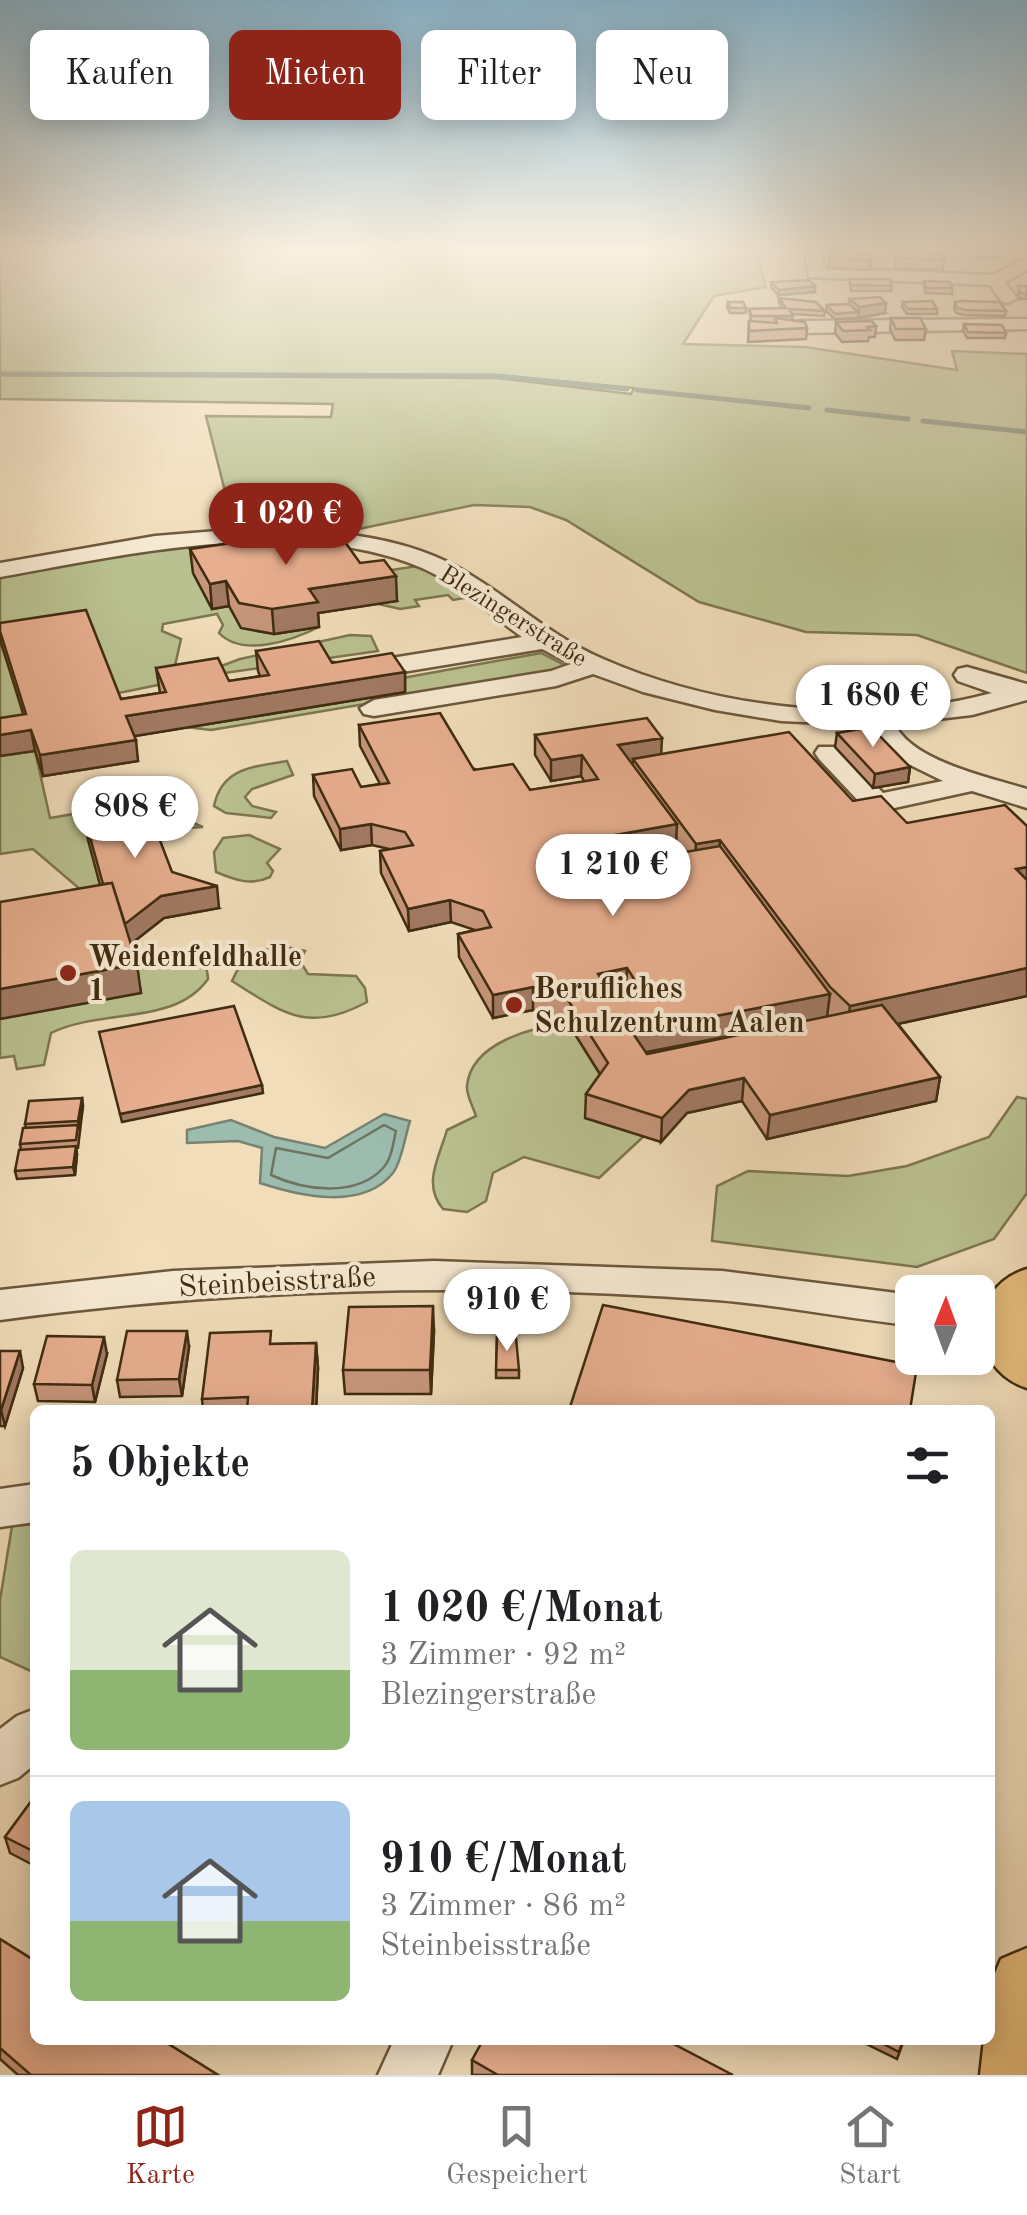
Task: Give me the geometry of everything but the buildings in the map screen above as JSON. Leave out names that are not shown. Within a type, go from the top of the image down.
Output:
[{"type":"main road","points":[[1018,2075],[1027,1985]]},
{"type":"street","points":[[216,535],[233,561]]},
{"type":"street","name":"Blezingerstraße","points":[[0,570],[216,535],[303,536],[362,544],[415,557],[451,573],[545,641],[593,665],[648,686],[702,700],[782,712],[878,716],[932,712],[1024,693]]},
{"type":"street","points":[[334,675],[545,641]]},
{"type":"street","points":[[374,708],[556,678],[593,665]]},
{"type":"street","points":[[967,675],[1024,693]]},
{"type":"street","points":[[878,716],[885,738],[925,765],[1027,799]]},
{"type":"street","points":[[829,753],[876,802],[960,787],[966,778]]},
{"type":"street","name":"Steinbeisstraße","points":[[0,1306],[226,1280],[480,1275],[698,1284],[895,1308]]},
{"type":"street","points":[[0,1508],[30,1504]]},
{"type":"street","points":[[0,1761],[30,1736]]},
{"type":"street","points":[[408,2075],[422,2045]]},
{"type":"green space","points":[[0,348],[811,348],[957,370],[952,351],[1027,354],[1027,673],[917,635],[806,632],[699,602],[566,520],[530,507],[474,505],[354,530],[296,521],[232,519],[206,416],[331,417],[333,404],[0,399],[0,375],[497,378],[631,394],[634,388],[497,375],[0,373]]},
{"type":"green space","points":[[217,539],[228,553],[229,606],[241,628],[274,634],[319,627],[296,637],[254,646],[229,640],[219,633],[223,625],[217,614],[163,624],[162,631],[181,639],[174,670],[187,679],[114,694],[2,643],[29,735],[0,739],[0,574]]},
{"type":"green space","points":[[418,566],[444,578],[470,597],[453,600],[448,595],[415,600],[419,606],[400,609],[378,604],[371,573]]},
{"type":"green space","points":[[350,635],[371,636],[378,651],[218,674],[213,669],[240,659]]},
{"type":"green space","points":[[541,653],[572,669],[211,730],[186,727],[404,692],[397,679]]},
{"type":"green space","points":[[35,751],[50,818],[143,802],[203,827],[151,830],[108,913],[33,849],[0,854],[0,756]]},
{"type":"green space","points":[[287,761],[293,775],[252,789],[245,797],[252,806],[276,812],[271,818],[226,813],[214,806],[224,783],[232,776]]},
{"type":"green space","points":[[249,835],[280,849],[267,863],[273,871],[270,877],[243,881],[216,872],[214,852],[223,838]]},
{"type":"green space","points":[[281,946],[305,951],[300,961],[308,974],[356,976],[365,988],[367,1002],[328,1017],[296,1016],[232,981],[251,956]]},
{"type":"green space","points":[[129,954],[190,954],[204,964],[208,979],[194,994],[157,1010],[71,1025],[51,1033],[44,1065],[17,1069],[14,1056],[0,1058],[0,1019],[141,993]]},
{"type":"green space","points":[[568,1023],[607,1086],[586,1118],[644,1136],[599,1178],[524,1157],[493,1173],[486,1201],[467,1212],[443,1209],[434,1190],[434,1171],[447,1130],[476,1116],[467,1089],[471,1071],[480,1058],[506,1040],[538,1028]]},
{"type":"green space","points":[[1017,1097],[1027,1099],[1027,1193],[994,1239],[917,1267],[712,1241],[717,1186],[748,1171],[848,1176],[907,1166],[989,1137]]},
{"type":"green space","points":[[30,1524],[30,1671],[0,1657],[0,1600],[12,1526]]},
{"type":"water","points":[[384,1114],[410,1121],[396,1168],[380,1185],[348,1196],[311,1196],[260,1183],[262,1148],[238,1141],[187,1143],[187,1130],[231,1120],[274,1137],[325,1148]]},
{"type":"waterway","points":[[0,374],[495,376],[627,389]]},
{"type":"waterway","points":[[637,390],[809,408]]},
{"type":"waterway","points":[[827,410],[908,419]]},
{"type":"waterway","points":[[923,421],[1027,432]]},
{"type":"place","name":"Weidenfeldhalle 1","points":[[68,973]]},
{"type":"place","name":"Berufliches Schulzentrum Aalen","points":[[514,1005]]}]
